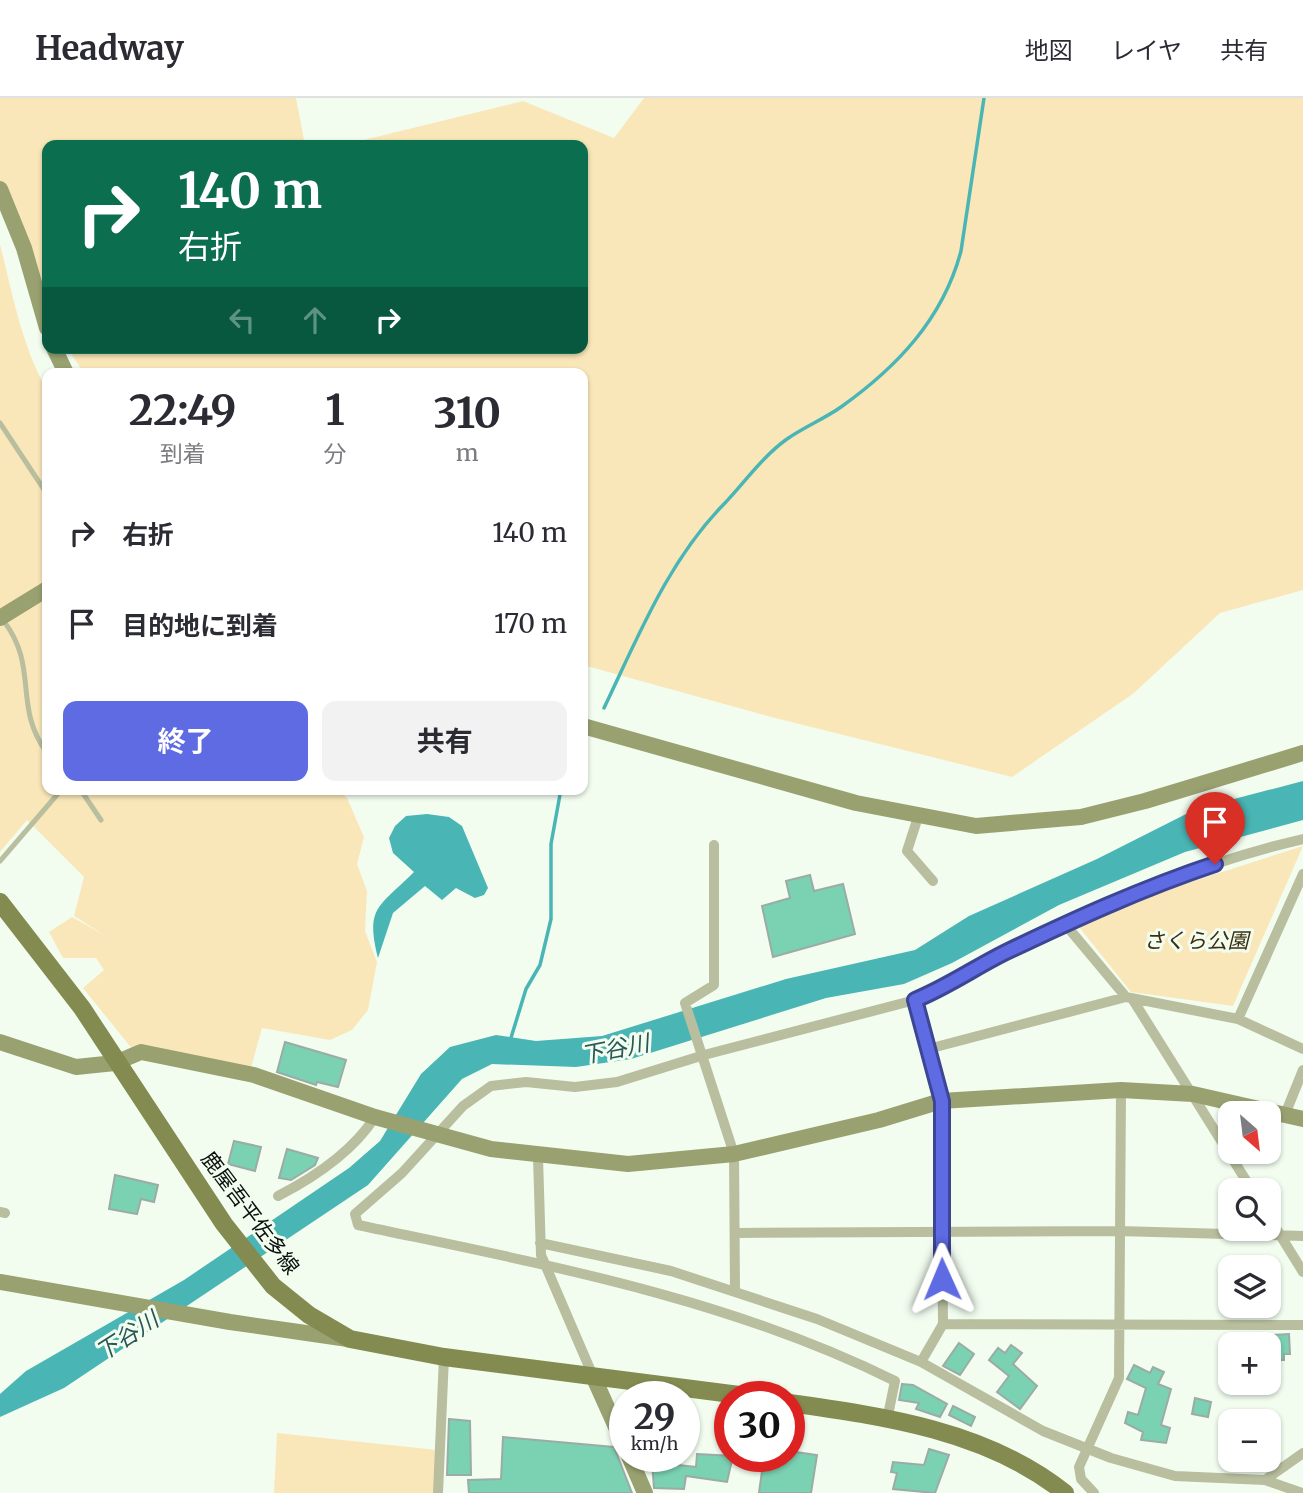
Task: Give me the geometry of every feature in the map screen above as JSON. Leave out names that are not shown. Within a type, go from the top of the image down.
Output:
[{"type":"main road","name":"鹿屋吾平佐多線","points":[[0,902],[82,1009],[115,1063],[224,1224],[273,1286],[309,1315],[350,1339],[444,1357],[714,1392]]},
{"type":"main road","points":[[805,1406],[933,1428],[988,1448],[1065,1493]]},
{"type":"street","points":[[0,188],[24,248],[42,311]]},
{"type":"street","points":[[1,618],[42,592]]},
{"type":"street","points":[[588,727],[856,803],[976,826],[1081,817],[1144,802],[1303,753]]},
{"type":"street","points":[[918,817],[907,851],[933,881]]},
{"type":"street","points":[[887,1420],[895,1381],[829,1349],[692,1301],[544,1264],[358,1225],[355,1214],[402,1173],[463,1106],[491,1086],[526,1082],[575,1087],[617,1082],[704,1055],[915,1000],[946,987],[1000,955],[1065,924],[1172,878],[1259,849],[1303,839]]},
{"type":"street","points":[[714,845],[714,985],[685,1003],[734,1154],[735,1290]]},
{"type":"street","points":[[1238,1019],[1303,874]]},
{"type":"street","points":[[1065,924],[1129,998],[1194,1094],[1245,1178]]},
{"type":"street","points":[[928,1049],[1129,998],[1238,1019],[1303,1049]]},
{"type":"street","points":[[915,1000],[942,1101],[943,1325],[921,1363]]},
{"type":"street","points":[[0,1042],[76,1067],[115,1063],[141,1052],[254,1075],[375,1118],[436,1136],[538,1157],[628,1164],[734,1154],[880,1120],[942,1101],[1121,1090],[1194,1094],[1286,1112],[1303,1119]]},
{"type":"street","points":[[1286,1112],[1303,1070]]},
{"type":"street","points":[[1094,1493],[1081,1479],[1079,1467],[1119,1378],[1121,1090]]},
{"type":"street","points":[[278,1196],[324,1167],[365,1133],[375,1118]]},
{"type":"street","points":[[538,1157],[540,1243],[544,1264],[609,1412]]},
{"type":"street","points":[[734,1233],[1118,1231],[1218,1235]]},
{"type":"street","points":[[1281,1237],[1303,1237]]},
{"type":"street","points":[[1281,1237],[1303,1272]]},
{"type":"street","points":[[540,1243],[671,1271],[817,1319],[921,1363],[1043,1431],[1085,1449],[1175,1476],[1265,1480],[1302,1493]]},
{"type":"street","points":[[0,1282],[230,1322],[350,1339]]},
{"type":"street","points":[[943,1325],[1303,1325]]},
{"type":"street","points":[[438,1493],[444,1357]]},
{"type":"street","points":[[1265,1480],[1303,1453]]},
{"type":"street","points":[[636,1472],[645,1493]]},
{"type":"lane","points":[[0,424],[42,487]]},
{"type":"lane","points":[[1,618],[16,637],[24,656],[25,705],[42,745]]},
{"type":"lane","points":[[0,861],[57,795]]},
{"type":"lane","points":[[84,795],[101,820]]},
{"type":"green space","points":[[0,98],[296,98],[304,140],[42,140],[42,306],[0,188]]},
{"type":"green space","points":[[644,98],[1303,98],[1303,590],[1220,613],[1134,693],[1012,777],[771,717],[588,666],[588,368],[81,368],[71,354],[588,354],[588,140],[363,140],[523,101],[614,138]]},
{"type":"green space","points":[[0,244],[24,338],[42,381],[42,795],[344,795],[364,837],[357,864],[367,891],[365,931],[377,962],[368,1010],[352,1030],[330,1040],[262,1028],[251,1068],[133,1050],[83,988],[104,970],[96,958],[63,958],[49,932],[72,917],[104,935],[74,916],[84,877],[27,820],[0,852]]},
{"type":"green space","name":"さくら公園","points":[[1303,846],[1233,1006],[1131,992],[1079,927],[1163,891]]},
{"type":"green space","points":[[277,1433],[437,1450],[435,1493],[274,1493]]},
{"type":"water","name":"下谷川","points":[[1303,781],[1303,820],[1185,852],[1059,905],[952,963],[904,984],[826,998],[631,1059],[576,1067],[492,1064],[462,1079],[368,1185],[64,1388],[0,1417],[0,1394],[26,1371],[184,1280],[349,1168],[380,1141],[421,1074],[450,1047],[496,1035],[536,1041],[602,1036],[786,979],[915,950],[969,916],[1097,859],[1196,809]]},
{"type":"water","points":[[427,814],[449,817],[462,826],[488,888],[484,895],[475,898],[456,888],[442,900],[425,886],[393,913],[378,958],[374,941],[374,918],[384,901],[414,872],[393,853],[389,838],[395,826],[406,816]]},
{"type":"building","points":[[810,875],[814,891],[843,884],[855,934],[773,957],[762,906],[790,898],[786,881]]},
{"type":"building","points":[[285,1042],[346,1060],[338,1087],[317,1082],[316,1085],[277,1072]]},
{"type":"building","points":[[234,1141],[261,1147],[255,1171],[228,1164]]},
{"type":"building","points":[[287,1149],[318,1158],[315,1165],[291,1180],[279,1178]]},
{"type":"building","points":[[115,1175],[158,1185],[154,1202],[141,1199],[137,1214],[109,1209]]},
{"type":"building","points":[[1281,1334],[1289,1334],[1290,1354],[1284,1354],[1284,1360],[1281,1360]]},
{"type":"building","points":[[959,1343],[974,1354],[960,1375],[943,1366]]},
{"type":"building","points":[[1011,1345],[1022,1353],[1013,1364],[1037,1386],[1020,1409],[997,1392],[1009,1376],[989,1360],[998,1348],[1005,1353]]},
{"type":"building","points":[[1134,1365],[1150,1373],[1153,1367],[1164,1372],[1158,1384],[1171,1389],[1161,1425],[1170,1428],[1166,1443],[1141,1440],[1143,1432],[1125,1423],[1128,1412],[1138,1415],[1146,1388],[1127,1379]]},
{"type":"building","points":[[902,1384],[913,1385],[947,1404],[940,1417],[916,1409],[919,1403],[899,1400]]},
{"type":"building","points":[[1195,1398],[1211,1402],[1208,1417],[1192,1414]]},
{"type":"building","points":[[953,1406],[975,1417],[971,1426],[949,1415]]},
{"type":"building","points":[[449,1419],[470,1421],[471,1475],[447,1475]]},
{"type":"building","points":[[503,1437],[609,1447],[609,1472],[624,1472],[632,1493],[469,1493],[468,1480],[501,1479]]},
{"type":"building","points":[[929,1449],[949,1455],[935,1493],[893,1489],[897,1473],[891,1472],[893,1462],[924,1465]]},
{"type":"building","points":[[805,1453],[817,1455],[811,1493],[759,1493],[762,1472],[805,1472]]},
{"type":"building","points":[[700,1454],[714,1455],[714,1472],[729,1472],[727,1482],[686,1476],[684,1489],[654,1488],[653,1472],[700,1472]]},
{"type":"waterway","points":[[604,708],[670,575],[704,526],[770,453],[787,439],[861,392],[899,358],[930,320],[953,276],[961,251],[984,98]]},
{"type":"waterway","points":[[510,1041],[526,989],[540,965],[551,919],[551,844],[560,795]]},
{"type":"route","points":[[942,1279],[942,1101],[915,1000],[946,987],[1000,955],[1065,924],[1172,878],[1215,864]]}]
